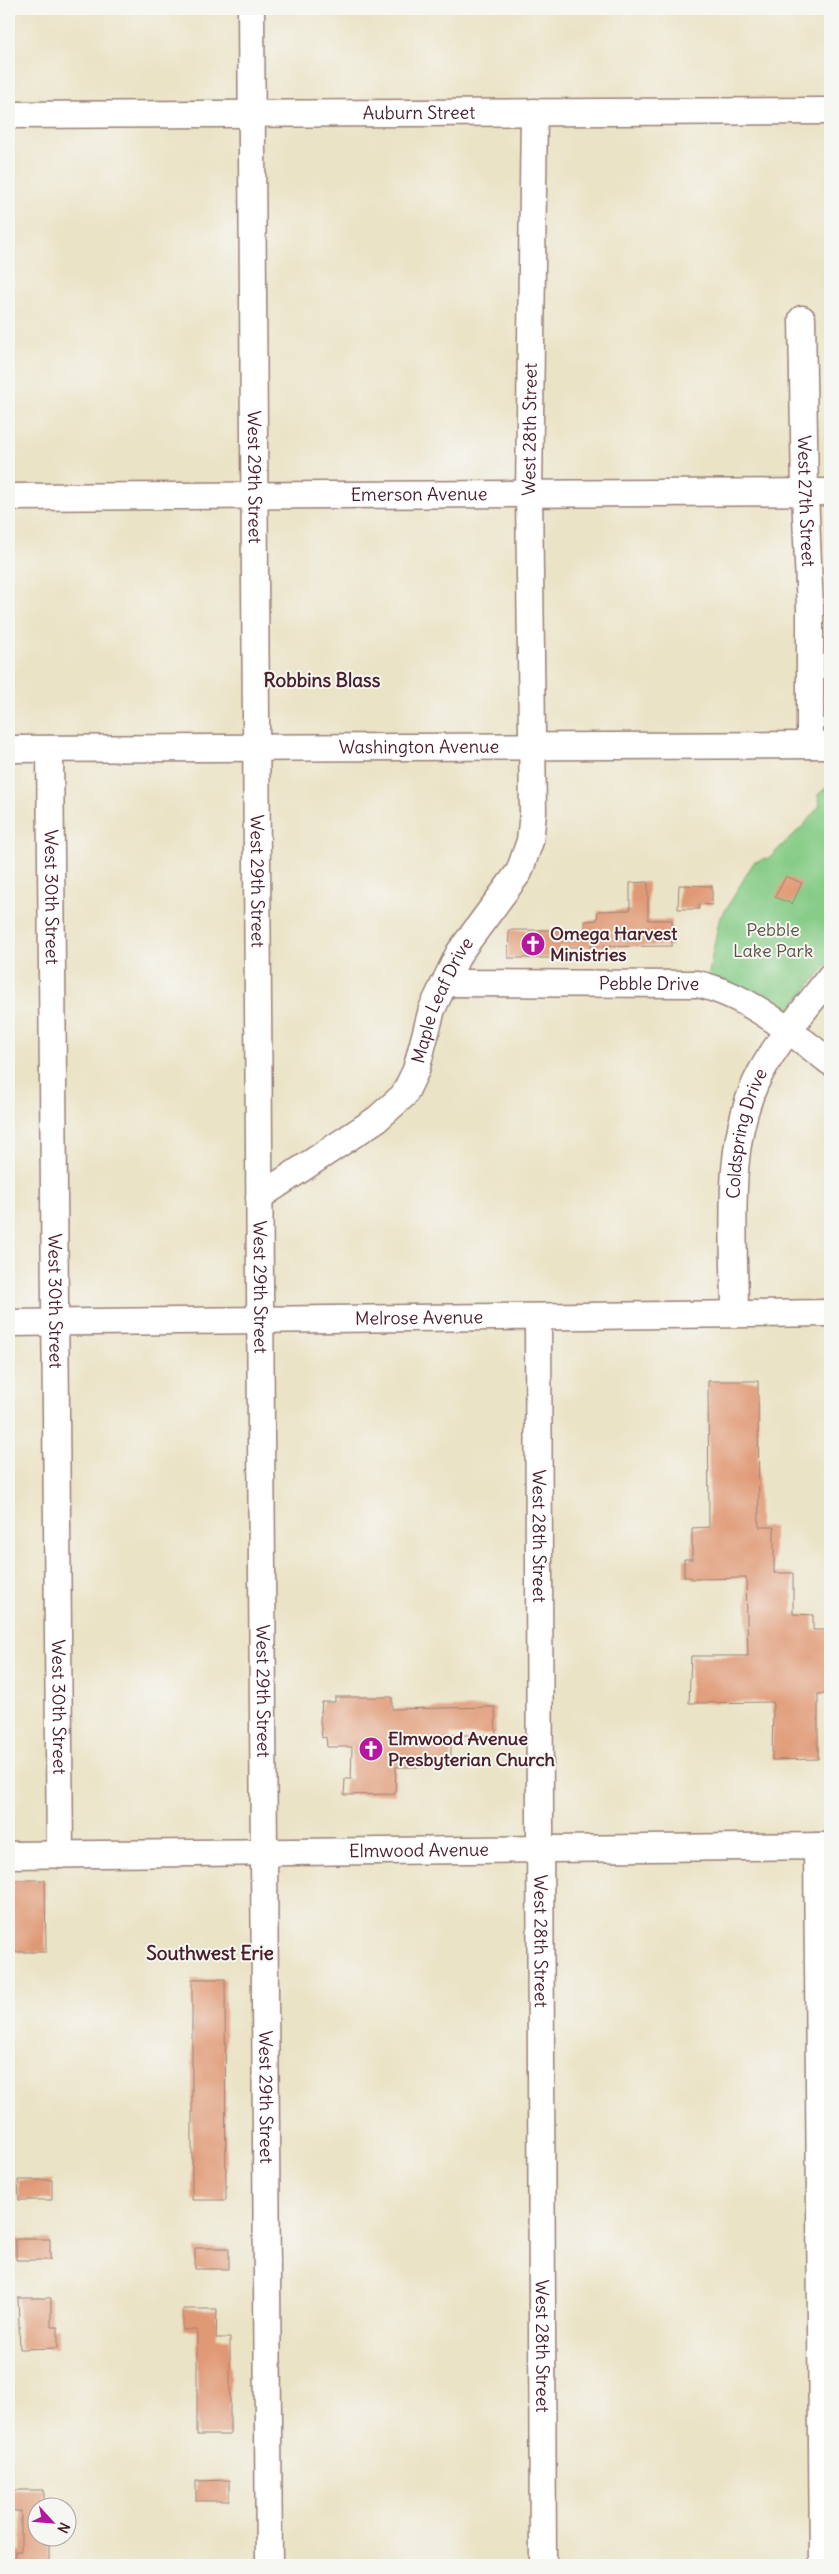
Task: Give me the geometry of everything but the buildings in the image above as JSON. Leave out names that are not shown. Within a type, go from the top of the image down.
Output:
[{"type":"street","name":"West 29th Street","points":[[251,9],[269,2565]]},
{"type":"street","name":"Auburn Street","points":[[9,115],[830,111]]},
{"type":"street","name":"West 28th Street","points":[[531,745],[529,494],[534,112]]},
{"type":"street","name":"West 27th Street","points":[[802,319],[818,493],[810,608],[820,745]]},
{"type":"street","name":"Emerson Avenue","points":[[9,497],[818,493]]},
{"type":"street","name":"Maple Leaf Drive","points":[[259,1197],[377,1119],[404,1094],[414,1077],[425,1030],[445,983],[472,933],[519,872],[532,830],[531,745]]},
{"type":"street","name":"Washington Avenue","points":[[9,749],[820,745]]},
{"type":"street","name":"West 30th Street","points":[[50,749],[60,1854]]},
{"type":"street","name":"Coldspring Drive","points":[[735,1314],[735,1168],[737,1139],[744,1110],[760,1073],[788,1030],[830,977]]},
{"type":"street","name":"Pebble Drive","points":[[445,983],[697,984],[732,996],[788,1030],[830,1062]]},
{"type":"street","name":"Melrose Avenue","points":[[9,1323],[830,1313]]},
{"type":"street","name":"West 28th Street","points":[[538,1317],[543,2565]]},
{"type":"street","name":"Elmwood Avenue","points":[[9,1855],[824,1846]]},
{"type":"street","points":[[823,2565],[824,1846]]},
{"type":"green space","name":"Pebble Lake Park","points":[[830,784],[830,961],[785,1015],[708,977],[719,921],[754,862],[769,858],[804,825],[820,805],[818,795]]},
{"type":"place","name":"Omega Harvest Ministries","points":[[533,944]]},
{"type":"place","name":"Elmwood Avenue Presbyterian Church","points":[[371,1749]]},
{"type":"district","name":"Robbins Blass","points":[[322,680]]},
{"type":"district","name":"Southwest Erie","points":[[210,1953]]}]
